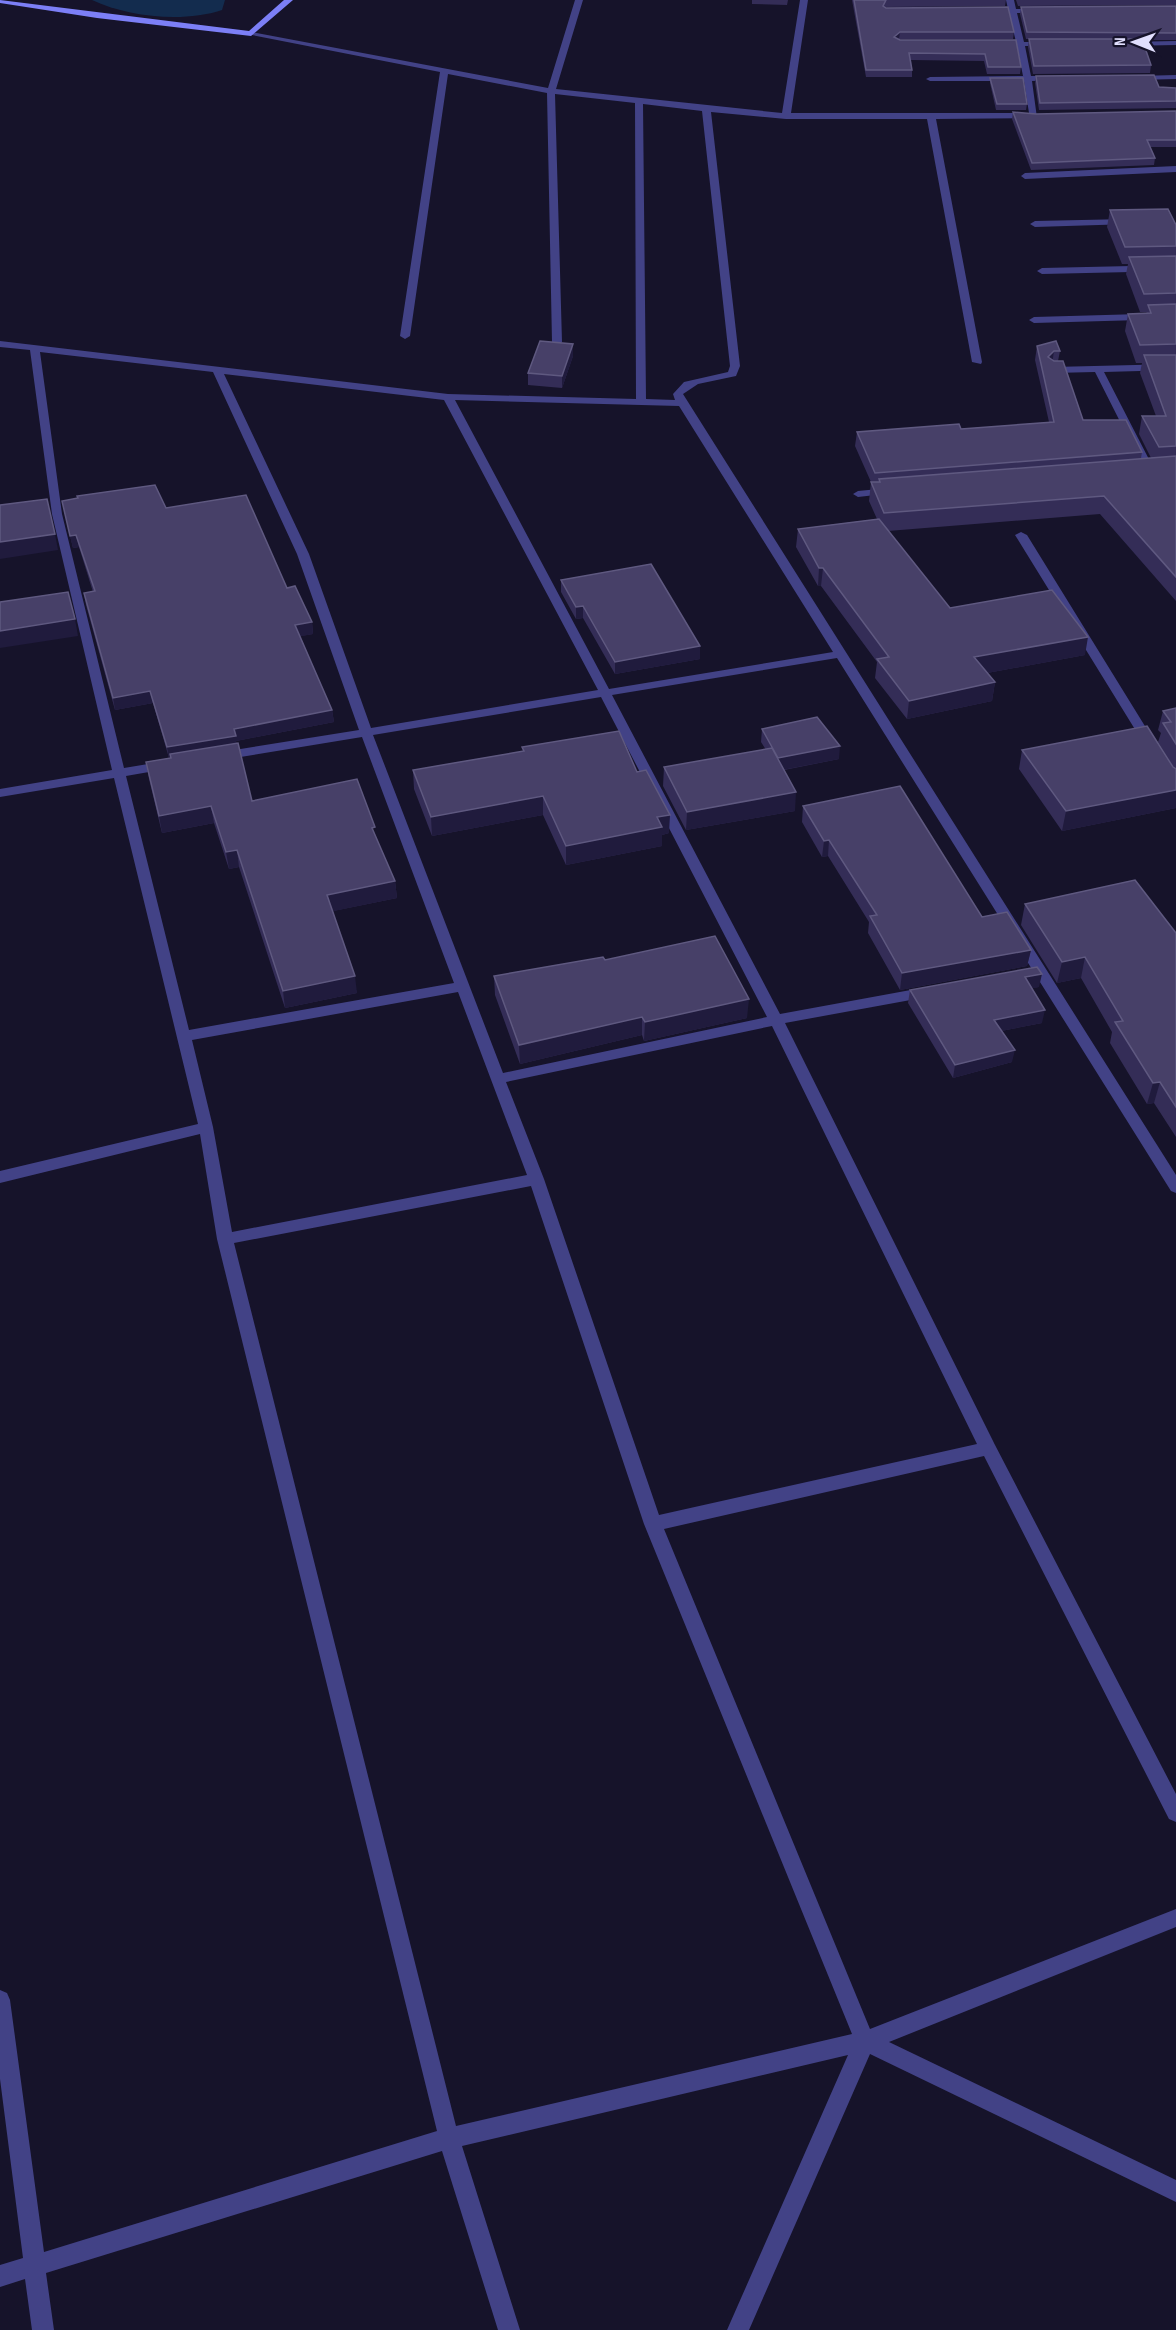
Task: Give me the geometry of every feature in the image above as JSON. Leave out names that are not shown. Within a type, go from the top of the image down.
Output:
[{"type":"street","points":[[251,34],[289,0]]},
{"type":"street","points":[[557,342],[551,91],[579,0]]},
{"type":"street","points":[[786,116],[804,0]]},
{"type":"street","points":[[1010,0],[1021,44],[1034,116]]},
{"type":"street","points":[[0,1],[97,16],[251,34],[551,91],[706,109],[786,116],[1046,116]]},
{"type":"street","points":[[980,12],[1048,11]]},
{"type":"street","points":[[1118,44],[1176,43]]},
{"type":"street","points":[[990,44],[1063,44]]},
{"type":"street","points":[[405,336],[444,72]]},
{"type":"street","points":[[1130,78],[1176,77]]},
{"type":"street","points":[[930,79],[1062,78]]},
{"type":"street","points":[[639,101],[641,403]]},
{"type":"street","points":[[706,109],[735,366],[732,374],[723,378],[688,383],[681,388],[678,394],[841,654],[1035,972],[1176,1187]]},
{"type":"street","points":[[931,117],[977,362]]},
{"type":"street","points":[[1025,176],[1176,170]]},
{"type":"street","points":[[1035,224],[1141,221]]},
{"type":"street","points":[[1042,271],[1176,268]]},
{"type":"street","points":[[1035,320],[1176,316]]},
{"type":"street","points":[[0,344],[448,397],[682,403]]},
{"type":"street","points":[[33,347],[57,514],[206,1127],[225,1239],[449,2138],[509,2330]]},
{"type":"street","points":[[1053,370],[1176,367]]},
{"type":"street","points":[[217,369],[303,554],[366,732],[536,1179],[653,1524],[865,2041],[1176,2192]]},
{"type":"street","points":[[1098,369],[1149,471]]},
{"type":"street","points":[[448,397],[776,1020],[988,1448],[1176,1813]]},
{"type":"street","points":[[858,494],[904,490]]},
{"type":"street","points":[[1021,535],[1157,755]]},
{"type":"street","points":[[213,757],[841,654]]},
{"type":"street","points":[[0,793],[178,763]]},
{"type":"street","points":[[183,1036],[463,986]]},
{"type":"street","points":[[498,1079],[776,1020],[937,990]]},
{"type":"street","points":[[0,1177],[206,1127]]},
{"type":"street","points":[[225,1239],[536,1179]]},
{"type":"street","points":[[653,1524],[988,1448]]},
{"type":"street","points":[[0,2276],[449,2138],[865,2041],[1176,1918]]},
{"type":"street","points":[[0,2000],[43,2330]]},
{"type":"street","points":[[738,2330],[865,2041]]},
{"type":"water","points":[[92,0],[225,0],[222,10],[207,14],[173,17],[122,11]]},
{"type":"building","points":[[854,0],[886,0],[883,6],[886,8],[1008,7],[1014,32],[900,32],[894,37],[900,40],[1016,40],[1021,67],[988,67],[985,54],[909,53],[912,70],[866,70]]},
{"type":"building","points":[[1176,6],[1176,33],[1027,32],[1021,7]]},
{"type":"building","points":[[1029,39],[1142,39],[1151,65],[1034,66]]},
{"type":"building","points":[[1154,75],[1159,87],[1176,88],[1176,101],[1040,103],[1036,76]]},
{"type":"building","points":[[990,78],[1023,78],[1027,104],[997,104]]},
{"type":"building","points":[[1176,111],[1176,140],[1147,140],[1155,158],[1032,163],[1013,112],[1036,114]]},
{"type":"building","points":[[1168,209],[1176,225],[1176,246],[1125,247],[1110,210]]},
{"type":"building","points":[[1176,256],[1176,293],[1144,294],[1129,257]]},
{"type":"building","points":[[1176,304],[1176,344],[1140,345],[1128,314],[1151,313],[1148,305]]},
{"type":"building","points":[[540,341],[573,344],[562,376],[528,373]]},
{"type":"building","points":[[1056,341],[1060,351],[1054,351],[1048,357],[1054,361],[1063,361],[1083,420],[1126,420],[1142,452],[875,473],[857,432],[959,424],[961,429],[1054,422],[1037,346]]},
{"type":"building","points":[[1144,355],[1176,355],[1176,446],[1159,447],[1142,416],[1166,416]]},
{"type":"building","points":[[1176,456],[1176,577],[1104,496],[884,513],[871,482],[880,482],[879,479]]},
{"type":"building","points":[[155,485],[166,508],[246,495],[287,588],[295,586],[312,622],[295,625],[332,710],[234,729],[236,736],[167,747],[150,691],[113,698],[84,593],[95,591],[76,535],[70,536],[62,501],[78,498],[77,496]]},
{"type":"building","points":[[47,499],[55,534],[0,542],[0,505]]},
{"type":"building","points":[[879,519],[950,608],[1052,590],[1088,637],[974,657],[995,682],[909,701],[877,659],[889,657],[823,568],[819,568],[798,529]]},
{"type":"building","points":[[651,564],[700,646],[615,662],[583,606],[576,607],[561,580]]},
{"type":"building","points":[[68,592],[75,619],[0,631],[0,602]]},
{"type":"building","points":[[1176,708],[1176,744],[1163,723],[1171,722],[1163,711]]},
{"type":"building","points":[[817,717],[840,746],[778,758],[762,729]]},
{"type":"building","points":[[1147,726],[1176,769],[1176,790],[1066,811],[1022,750]]},
{"type":"building","points":[[619,731],[637,772],[646,770],[670,815],[657,817],[662,827],[566,846],[543,796],[431,817],[413,770],[524,751],[522,747]]},
{"type":"building","points":[[238,743],[252,801],[357,779],[375,827],[372,828],[395,881],[327,895],[355,976],[283,991],[237,850],[226,852],[211,806],[159,816],[146,762],[171,758],[170,754]]},
{"type":"building","points":[[772,748],[796,792],[687,812],[664,767]]},
{"type":"building","points":[[900,786],[982,917],[1007,912],[1031,950],[902,973],[870,916],[877,915],[829,840],[824,841],[803,806]]},
{"type":"building","points":[[1135,880],[1176,933],[1176,1107],[1160,1082],[1153,1083],[1115,1022],[1123,1021],[1085,957],[1062,962],[1025,904]]},
{"type":"building","points":[[715,936],[749,999],[645,1022],[642,1017],[519,1045],[494,976],[603,957],[605,960]]},
{"type":"building","points":[[1037,967],[1042,974],[1025,977],[1045,1010],[994,1020],[1015,1050],[955,1065],[910,990]]}]
